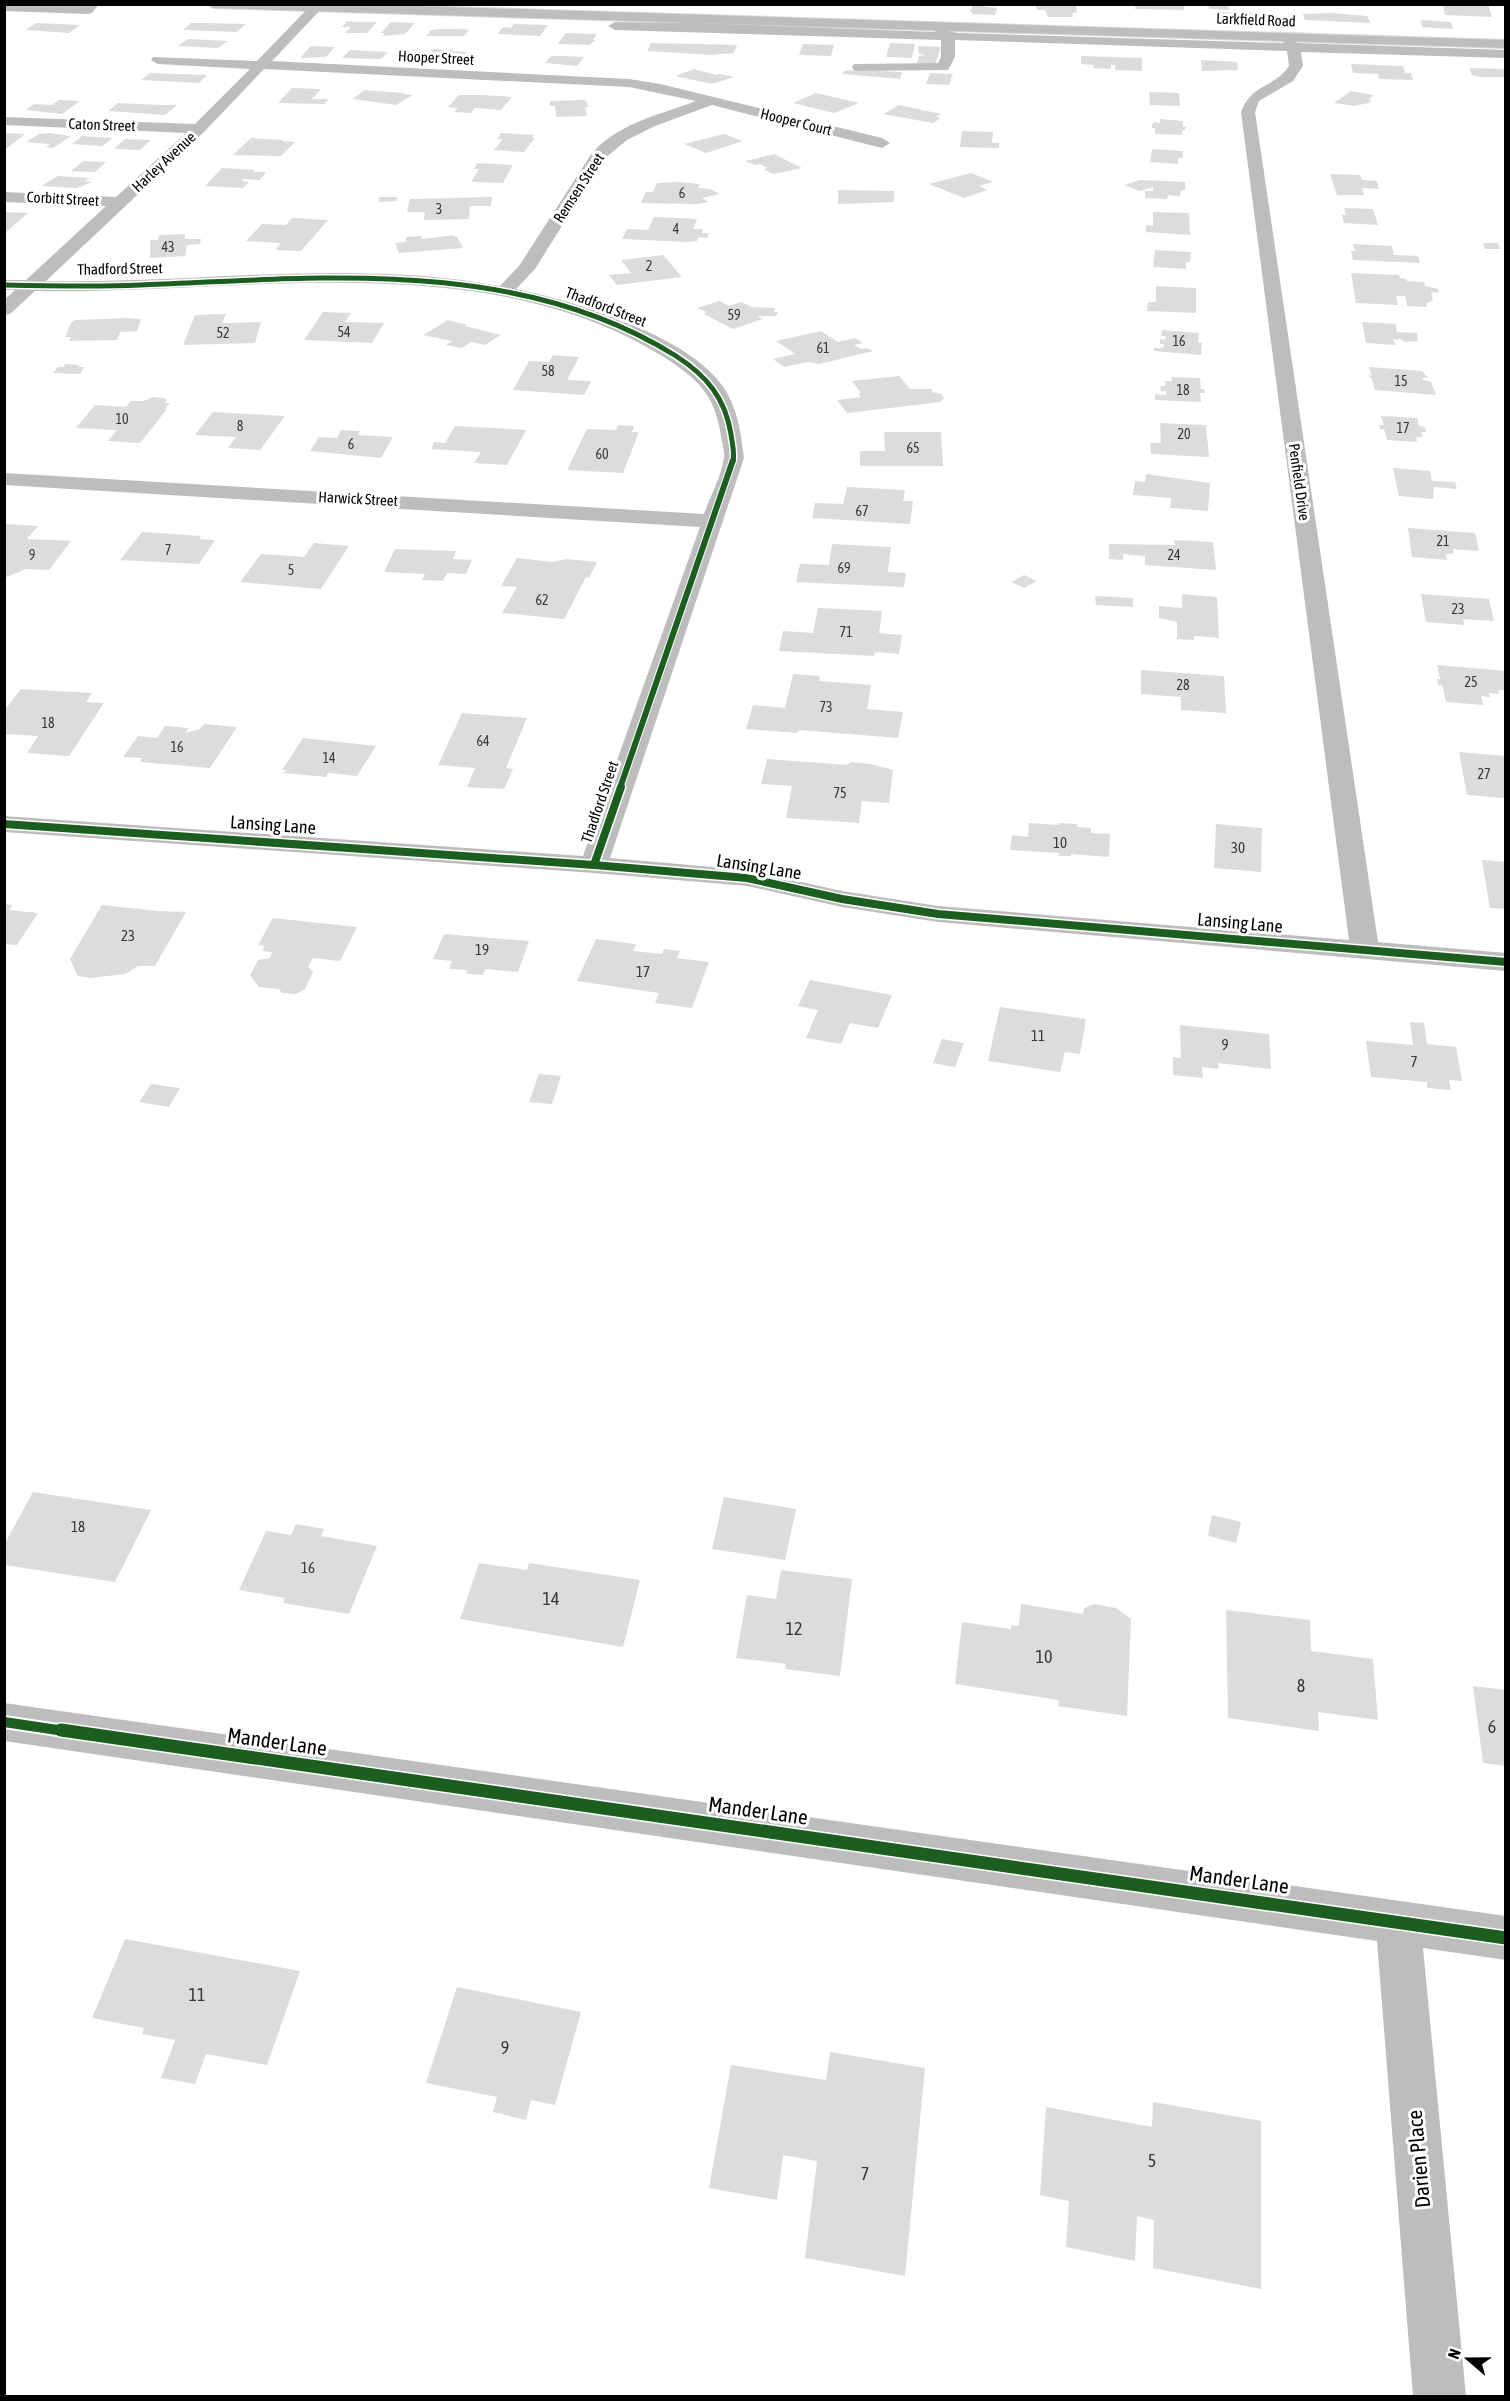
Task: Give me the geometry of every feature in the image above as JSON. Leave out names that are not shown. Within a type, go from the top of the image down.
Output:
[{"type":"street","points":[[4,7],[87,10],[93,4]]},
{"type":"street","points":[[213,4],[318,6],[691,23],[1289,43]]},
{"type":"street","name":"Harley Avenue","points":[[4,310],[199,129],[318,6]]},
{"type":"street","points":[[615,26],[691,23]]},
{"type":"street","points":[[859,67],[944,67],[948,57],[946,31]]},
{"type":"street","name":"Larkfield Road","points":[[1289,43],[1506,44]]},
{"type":"street","name":"Larkfield Road","points":[[1289,43],[1506,54]]},
{"type":"street","name":"Penfield Drive","points":[[1289,43],[1296,66],[1288,78],[1253,99],[1248,112],[1365,950]]},
{"type":"street","name":"Hooper Street","points":[[158,60],[597,81],[660,88],[710,101]]},
{"type":"street","name":"Hooper Court","points":[[710,101],[882,142]]},
{"type":"street","name":"Remsen Street","points":[[506,291],[526,269],[598,156],[609,143],[633,131],[710,101]]},
{"type":"street","name":"Caton Street","points":[[4,121],[199,129]]},
{"type":"street","name":"Corbitt Street","points":[[4,197],[122,202]]},
{"type":"street","name":"Thadford Street","points":[[4,285],[363,277],[438,282],[506,291],[567,306],[641,335],[684,360],[714,389],[730,422],[734,458],[594,865]]},
{"type":"street","name":"Harwick Street","points":[[4,479],[711,521]]},
{"type":"street","name":"Lansing Lane","points":[[4,824],[594,865],[747,878],[842,899],[938,914],[1506,962]]},
{"type":"street","name":"Mander Lane","points":[[4,1722],[1506,1938]]},
{"type":"street","name":"Darien Place","points":[[1398,1921],[1440,2397]]},
{"type":"building","points":[[1057,4],[1076,6],[1077,12],[1072,13],[1073,17],[1048,17],[1045,10],[1037,10],[1036,6]]},
{"type":"building","points":[[1136,4],[1184,4],[1184,10],[1135,9]]},
{"type":"building","points":[[1208,4],[1228,4],[1229,10],[1209,9]]},
{"type":"building","points":[[1443,4],[1488,4],[1492,17],[1445,15]]},
{"type":"building","points":[[973,5],[997,8],[995,15],[972,14],[970,12]]},
{"type":"building","points":[[1220,12],[1260,13],[1262,18],[1221,18]]},
{"type":"building","points":[[1331,13],[1367,16],[1371,23],[1305,20],[1303,14]]},
{"type":"building","points":[[1421,20],[1451,22],[1453,29],[1422,27]]},
{"type":"building","points":[[347,21],[377,22],[367,33],[345,33],[351,27],[342,27]]},
{"type":"building","points":[[391,22],[415,23],[405,34],[382,36],[385,33],[381,33]]},
{"type":"building","points":[[36,23],[80,25],[69,33],[26,30]]},
{"type":"building","points":[[191,23],[246,24],[237,32],[183,30]]},
{"type":"building","points":[[514,24],[548,25],[540,36],[497,34],[503,27],[511,28]]},
{"type":"building","points":[[431,30],[469,30],[464,36],[426,36]]},
{"type":"building","points":[[566,33],[597,34],[593,40],[596,40],[589,45],[558,44]]},
{"type":"building","points":[[188,39],[228,41],[218,48],[178,46]]},
{"type":"building","points":[[651,43],[737,45],[734,53],[712,55],[647,51]]},
{"type":"building","points":[[890,43],[915,44],[912,58],[886,57]]},
{"type":"building","points":[[803,44],[834,45],[831,56],[799,55]]},
{"type":"building","points":[[311,46],[335,47],[326,57],[300,58]]},
{"type":"building","points":[[918,46],[941,47],[935,64],[917,63],[919,56],[926,55],[919,54]]},
{"type":"building","points":[[433,49],[467,52],[459,61],[408,58],[414,52],[430,52]]},
{"type":"building","points":[[350,50],[388,52],[381,59],[342,58]]},
{"type":"building","points":[[551,56],[584,57],[577,66],[545,63]]},
{"type":"building","points":[[1081,56],[1142,58],[1142,71],[1115,70],[1115,65],[1111,65],[1111,69],[1093,68],[1094,65],[1081,64]]},
{"type":"building","points":[[1201,60],[1237,62],[1238,70],[1202,71]]},
{"type":"building","points":[[1351,64],[1403,66],[1405,73],[1411,73],[1413,80],[1379,79],[1378,74],[1353,73]]},
{"type":"building","points":[[1469,68],[1506,69],[1506,77],[1472,75]]},
{"type":"building","points":[[694,69],[734,77],[712,84],[675,76]]},
{"type":"building","points":[[844,71],[902,72],[900,79],[843,74]]},
{"type":"building","points":[[150,73],[207,75],[199,83],[141,80]]},
{"type":"building","points":[[930,73],[953,74],[949,85],[926,84]]},
{"type":"building","points":[[292,88],[321,89],[312,99],[329,99],[324,104],[278,103]]},
{"type":"building","points":[[364,90],[413,95],[396,105],[353,99]]},
{"type":"building","points":[[1351,91],[1374,95],[1368,103],[1354,106],[1334,103]]},
{"type":"building","points":[[1149,92],[1179,93],[1180,106],[1150,105]]},
{"type":"building","points":[[816,93],[859,103],[834,113],[793,103]]},
{"type":"building","points":[[459,95],[512,97],[501,110],[475,108],[471,113],[454,112],[458,108],[448,107]]},
{"type":"building","points":[[59,100],[80,101],[62,114],[26,110],[34,104],[52,105]]},
{"type":"building","points":[[585,100],[588,107],[585,107],[587,116],[556,117],[555,106],[550,106],[550,101]]},
{"type":"building","points":[[118,103],[177,105],[165,115],[108,111]]},
{"type":"building","points":[[899,105],[941,114],[936,117],[941,118],[933,123],[883,114]]},
{"type":"building","points":[[1160,119],[1183,121],[1185,130],[1182,135],[1155,134],[1155,128],[1152,128],[1152,125],[1154,122],[1160,123]]},
{"type":"building","points":[[962,131],[993,132],[992,143],[999,143],[999,148],[960,147]]},
{"type":"building","points":[[4,133],[25,134],[4,149]]},
{"type":"building","points":[[501,133],[534,135],[532,138],[535,138],[524,152],[494,150],[503,139],[497,139]]},
{"type":"building","points":[[39,134],[71,136],[53,148],[46,147],[50,144],[26,142]]},
{"type":"building","points":[[724,134],[743,141],[706,153],[684,144]]},
{"type":"building","points":[[82,136],[113,138],[102,146],[72,144]]},
{"type":"building","points":[[251,138],[295,142],[281,156],[233,155]]},
{"type":"building","points":[[125,139],[151,140],[140,150],[114,149]]},
{"type":"building","points":[[1152,149],[1183,151],[1183,158],[1178,158],[1178,164],[1150,162]]},
{"type":"building","points":[[774,154],[802,168],[773,174],[763,169],[768,168],[760,164],[755,165],[745,161]]},
{"type":"building","points":[[83,161],[106,162],[95,172],[71,171]]},
{"type":"building","points":[[477,163],[513,165],[503,183],[471,182],[479,169],[474,169]]},
{"type":"building","points":[[222,168],[266,172],[260,180],[244,179],[242,181],[249,182],[243,188],[205,186]]},
{"type":"building","points":[[971,173],[993,182],[979,186],[987,190],[964,198],[929,184]]},
{"type":"building","points":[[1330,174],[1360,175],[1362,180],[1377,181],[1379,189],[1362,188],[1364,195],[1337,195]]},
{"type":"building","points":[[58,176],[89,178],[85,181],[92,182],[77,188],[41,186]]},
{"type":"building","points":[[1140,180],[1185,182],[1185,190],[1181,190],[1180,196],[1168,195],[1167,199],[1145,198],[1145,191],[1153,191],[1153,187],[1139,191],[1124,185]]},
{"type":"building","points":[[657,183],[700,184],[698,188],[710,189],[720,194],[702,198],[709,202],[697,204],[641,203],[646,192],[653,192]]},
{"type":"building","points":[[838,190],[894,191],[894,202],[838,204]]},
{"type":"building","points":[[379,197],[397,197],[397,201],[379,202]]},
{"type":"building","points":[[492,197],[491,206],[470,206],[469,219],[424,220],[425,212],[407,212],[410,199]]},
{"type":"building","points":[[1344,208],[1373,209],[1378,225],[1344,223],[1342,215],[1346,215]]},
{"type":"building","points":[[4,212],[28,213],[4,234]]},
{"type":"building","points":[[1153,212],[1189,213],[1190,235],[1146,232],[1146,225],[1153,226]]},
{"type":"building","points":[[654,217],[697,219],[693,229],[703,229],[702,233],[709,233],[707,238],[699,237],[697,241],[687,242],[622,239],[627,229],[648,230]]},
{"type":"building","points":[[292,218],[328,220],[301,251],[275,250],[281,243],[246,241],[262,224],[286,225]]},
{"type":"building","points":[[185,234],[185,239],[201,239],[200,244],[187,245],[185,256],[150,258],[150,240],[158,240],[159,235]]},
{"type":"building","points":[[455,235],[454,237],[457,237],[463,248],[399,253],[395,243],[406,242],[406,237],[421,236],[422,239]]},
{"type":"building","points":[[1483,243],[1498,243],[1500,249],[1485,249]]},
{"type":"building","points":[[1353,244],[1392,246],[1394,255],[1418,256],[1420,263],[1353,260],[1351,251],[1355,251]]},
{"type":"building","points":[[1155,250],[1191,252],[1190,262],[1186,262],[1186,269],[1153,267]]},
{"type":"building","points":[[663,255],[682,277],[617,285],[609,275],[631,273],[621,260]]},
{"type":"building","points":[[1351,273],[1399,275],[1407,281],[1424,282],[1425,286],[1438,289],[1439,293],[1431,292],[1433,300],[1426,304],[1427,307],[1407,306],[1405,296],[1396,296],[1398,305],[1356,303]]},
{"type":"building","points":[[1156,286],[1196,288],[1196,313],[1147,311],[1148,302],[1156,302]]},
{"type":"building","points":[[720,301],[729,306],[741,302],[752,307],[775,308],[774,312],[778,312],[776,316],[757,316],[763,319],[733,329],[697,308]]},
{"type":"building","points":[[323,312],[351,313],[345,322],[384,323],[372,343],[304,340]]},
{"type":"building","points":[[226,314],[222,323],[261,322],[255,343],[183,345],[195,315]]},
{"type":"building","points":[[141,319],[137,331],[120,332],[117,340],[69,341],[71,337],[65,337],[71,323],[75,320]]},
{"type":"building","points":[[448,320],[501,335],[485,345],[471,342],[462,348],[446,345],[452,341],[423,335]]},
{"type":"building","points":[[1362,322],[1396,324],[1397,332],[1417,333],[1418,341],[1405,342],[1399,338],[1399,340],[1393,339],[1395,345],[1366,343]]},
{"type":"building","points":[[1162,330],[1199,333],[1198,343],[1202,342],[1201,355],[1154,351],[1154,348],[1163,348],[1164,344],[1160,344],[1160,339],[1165,340],[1166,336],[1161,336]]},
{"type":"building","points":[[821,331],[838,342],[855,338],[863,343],[854,345],[873,351],[819,364],[808,362],[784,367],[773,359],[795,354],[776,341]]},
{"type":"building","points":[[553,355],[579,357],[567,380],[591,381],[584,395],[513,390],[529,361],[549,362]]},
{"type":"building","points":[[65,364],[84,367],[80,374],[53,373]]},
{"type":"building","points":[[1369,367],[1422,371],[1428,378],[1422,378],[1423,380],[1431,382],[1436,395],[1375,390],[1372,379],[1368,375],[1372,376]]},
{"type":"building","points":[[899,376],[910,389],[932,389],[932,392],[941,394],[944,398],[941,402],[847,413],[837,400],[861,397],[858,393],[861,393],[852,381]]},
{"type":"building","points":[[1171,377],[1200,378],[1201,389],[1204,389],[1205,393],[1200,393],[1201,402],[1155,400],[1155,394],[1166,395],[1166,391],[1161,391],[1160,386],[1165,386],[1165,381],[1172,381]]},
{"type":"building","points":[[153,397],[163,398],[167,400],[165,403],[170,403],[140,443],[108,441],[117,430],[76,428],[95,405],[126,407],[131,401],[143,401]]},
{"type":"building","points":[[213,412],[285,416],[260,450],[228,448],[236,437],[195,435]]},
{"type":"building","points":[[1381,416],[1417,418],[1419,426],[1425,427],[1426,432],[1421,432],[1423,437],[1416,437],[1417,442],[1387,440],[1384,429],[1380,429],[1379,425],[1384,425]]},
{"type":"building","points":[[1160,423],[1206,425],[1209,457],[1151,454],[1150,443],[1161,443]]},
{"type":"building","points":[[618,425],[634,426],[632,432],[639,432],[623,473],[567,470],[587,429],[616,430]]},
{"type":"building","points":[[455,426],[526,430],[507,465],[474,463],[481,452],[431,449],[434,442],[445,443]]},
{"type":"building","points":[[341,430],[360,431],[358,435],[393,437],[381,458],[310,451],[319,437],[337,438]]},
{"type":"building","points":[[884,432],[941,432],[943,466],[860,466],[860,451],[885,451]]},
{"type":"building","points":[[1393,468],[1430,471],[1432,481],[1455,482],[1457,489],[1434,487],[1433,499],[1399,496]]},
{"type":"building","points":[[1146,474],[1210,483],[1208,511],[1170,508],[1171,498],[1133,495],[1135,481],[1145,482]]},
{"type":"building","points":[[847,487],[905,490],[903,501],[913,501],[910,524],[812,518],[815,503],[843,504]]},
{"type":"building","points":[[4,524],[38,526],[27,539],[71,541],[49,570],[26,569],[4,578]]},
{"type":"building","points":[[1408,528],[1475,533],[1479,551],[1453,549],[1453,554],[1446,554],[1447,560],[1412,557]]},
{"type":"building","points":[[142,532],[201,536],[199,539],[215,540],[199,564],[120,560]]},
{"type":"building","points":[[1174,540],[1213,542],[1216,570],[1145,565],[1145,556],[1123,554],[1123,560],[1109,559],[1109,544],[1175,545]]},
{"type":"building","points":[[314,543],[349,546],[321,589],[240,582],[261,554],[304,557]]},
{"type":"building","points":[[832,544],[891,547],[888,572],[906,573],[904,587],[796,582],[800,564],[829,565]]},
{"type":"building","points":[[395,549],[456,551],[453,559],[472,560],[466,574],[447,573],[443,581],[422,580],[425,574],[384,572]]},
{"type":"building","points":[[517,558],[553,562],[566,559],[597,562],[589,578],[586,577],[564,619],[502,613],[517,587],[501,586]]},
{"type":"building","points":[[1024,575],[1037,581],[1024,588],[1011,582]]},
{"type":"building","points":[[1182,594],[1217,597],[1219,638],[1194,636],[1194,640],[1177,639],[1177,622],[1159,618],[1159,606],[1182,608]]},
{"type":"building","points":[[1421,594],[1489,599],[1494,621],[1463,619],[1464,625],[1426,622]]},
{"type":"building","points":[[1095,596],[1133,598],[1133,607],[1096,605]]},
{"type":"building","points":[[818,608],[882,611],[879,633],[902,635],[899,654],[875,652],[874,656],[779,651],[783,631],[813,633]]},
{"type":"building","points":[[1437,665],[1506,671],[1506,690],[1498,690],[1499,694],[1489,693],[1490,697],[1481,696],[1483,705],[1446,702],[1442,685],[1438,685],[1437,679],[1440,679]]},
{"type":"building","points":[[1141,670],[1224,676],[1226,713],[1181,710],[1181,697],[1141,694]]},
{"type":"building","points":[[793,674],[820,676],[819,681],[871,685],[867,709],[903,712],[898,738],[800,730],[797,733],[746,729],[753,705],[785,708]]},
{"type":"building","points":[[21,689],[92,693],[86,702],[104,703],[69,756],[27,753],[38,736],[4,734],[4,711]]},
{"type":"building","points":[[462,713],[527,718],[506,768],[513,769],[504,789],[467,787],[475,768],[438,765]]},
{"type":"building","points":[[204,724],[237,727],[210,768],[140,762],[142,758],[123,757],[138,736],[157,738],[165,726],[189,728],[185,733],[200,729]]},
{"type":"building","points":[[303,738],[376,746],[357,776],[328,773],[326,777],[283,773],[287,770],[282,770]]},
{"type":"building","points":[[1459,752],[1505,756],[1506,798],[1467,795]]},
{"type":"building","points":[[767,759],[847,765],[851,762],[893,770],[889,803],[862,801],[859,823],[786,818],[792,786],[761,784]]},
{"type":"building","points":[[1029,823],[1077,824],[1077,827],[1091,828],[1091,833],[1110,834],[1109,857],[1071,854],[1071,856],[1058,856],[1059,853],[1010,850],[1012,835],[1028,837]]},
{"type":"building","points":[[1216,824],[1262,828],[1261,872],[1214,868]]},
{"type":"building","points":[[1482,860],[1506,862],[1506,909],[1490,908]]},
{"type":"building","points":[[4,904],[12,905],[9,910],[38,913],[17,945],[4,944]]},
{"type":"building","points":[[102,905],[186,912],[155,966],[138,966],[125,974],[90,978],[78,976],[70,959]]},
{"type":"building","points":[[273,918],[357,927],[340,961],[313,958],[308,967],[313,972],[305,989],[296,994],[282,993],[279,989],[259,987],[250,975],[258,960],[270,958],[272,952],[262,951],[265,946],[258,945]]},
{"type":"building","points":[[444,934],[529,941],[518,972],[486,969],[483,975],[466,974],[467,970],[449,969],[452,961],[433,959]]},
{"type":"building","points":[[596,939],[636,944],[633,951],[662,954],[664,949],[680,951],[677,958],[709,962],[692,1008],[655,1003],[659,993],[577,981]]},
{"type":"building","points":[[810,980],[892,995],[878,1028],[850,1023],[841,1044],[806,1038],[818,1010],[798,1006]]},
{"type":"building","points":[[1000,1007],[1086,1019],[1080,1054],[1065,1052],[1060,1072],[988,1061]]},
{"type":"building","points":[[1410,1022],[1424,1023],[1427,1044],[1456,1047],[1462,1081],[1449,1080],[1451,1090],[1427,1088],[1427,1082],[1371,1077],[1366,1041],[1413,1045]]},
{"type":"building","points":[[1180,1025],[1269,1034],[1271,1069],[1218,1063],[1219,1069],[1202,1067],[1203,1078],[1173,1075],[1173,1057],[1181,1058]]},
{"type":"building","points":[[942,1039],[964,1043],[955,1067],[933,1063]]},
{"type":"building","points":[[539,1074],[561,1076],[552,1104],[529,1102]]},
{"type":"building","points":[[151,1084],[180,1088],[169,1107],[139,1102]]},
{"type":"building","points":[[33,1492],[151,1510],[115,1582],[4,1565],[4,1545]]},
{"type":"building","points":[[724,1497],[796,1509],[785,1560],[712,1549]]},
{"type":"building","points":[[1212,1515],[1241,1522],[1236,1543],[1208,1536]]},
{"type":"building","points":[[296,1524],[324,1529],[321,1536],[377,1546],[349,1614],[283,1603],[285,1598],[239,1590],[266,1531],[291,1535]]},
{"type":"building","points":[[479,1563],[527,1570],[529,1563],[640,1580],[623,1647],[460,1619]]},
{"type":"building","points":[[781,1570],[852,1579],[840,1676],[785,1669],[786,1664],[736,1658],[747,1595],[776,1599]]},
{"type":"building","points":[[1021,1604],[1083,1614],[1084,1608],[1095,1604],[1116,1608],[1131,1619],[1127,1716],[1058,1706],[1059,1700],[955,1684],[962,1622],[1011,1629],[1011,1625],[1019,1626]]},
{"type":"building","points":[[1226,1610],[1310,1620],[1311,1651],[1373,1659],[1378,1720],[1318,1712],[1319,1731],[1228,1718]]},
{"type":"building","points":[[1473,1686],[1506,1690],[1506,1766],[1483,1763]]},
{"type":"building","points":[[125,1939],[300,1971],[267,2065],[206,2054],[195,2084],[161,2078],[175,2040],[142,2034],[144,2028],[92,2018]]},
{"type":"building","points":[[457,1987],[581,2012],[555,2105],[531,2100],[526,2120],[493,2112],[497,2097],[426,2083]]},
{"type":"building","points":[[830,2052],[925,2068],[905,2276],[805,2258],[817,2161],[783,2155],[777,2200],[709,2188],[731,2065],[826,2080]]},
{"type":"building","points":[[1153,2102],[1261,2121],[1261,2289],[1153,2268],[1154,2220],[1137,2216],[1135,2261],[1066,2247],[1069,2201],[1040,2195],[1046,2107],[1152,2127]]},
{"type":"cycle path","points":[[4,285],[138,285],[340,278],[407,280],[473,286],[539,299],[600,318],[658,345],[703,376],[720,397],[729,423],[734,458],[594,865]]},
{"type":"cycle path","points":[[4,824],[594,865],[747,878],[842,899],[938,914],[1506,962]]},
{"type":"cycle path","points":[[4,1722],[1506,1938]]}]
